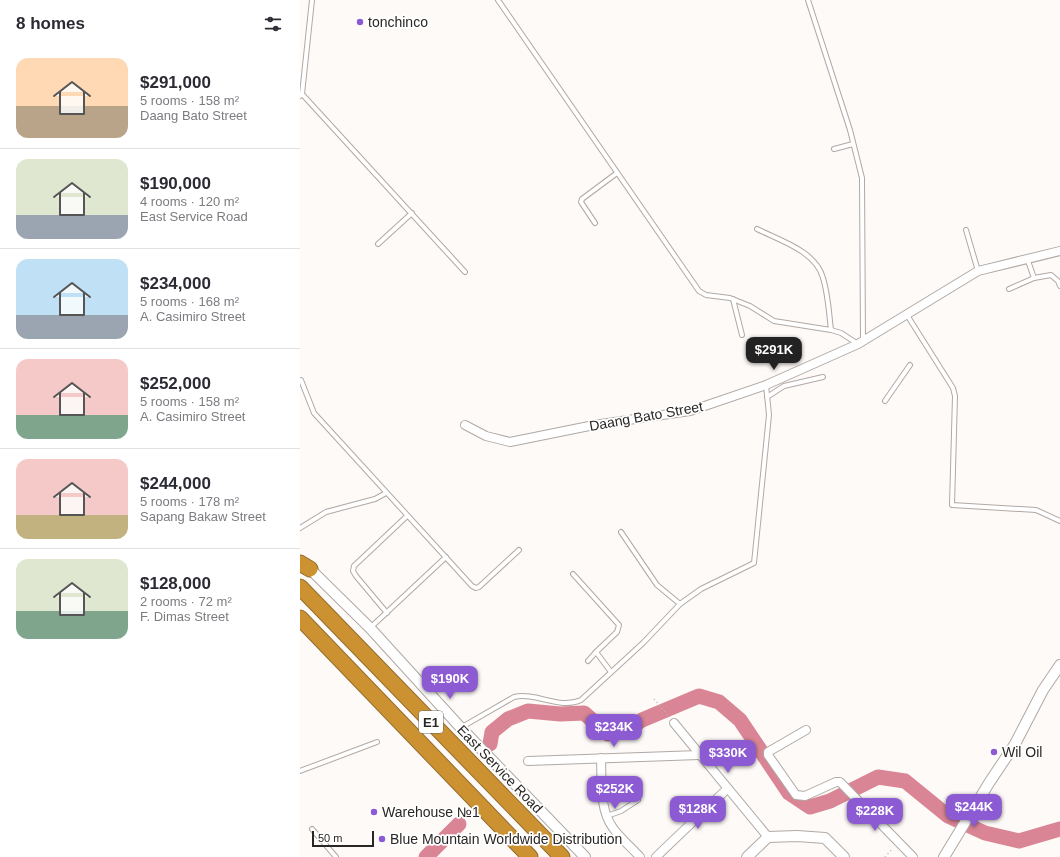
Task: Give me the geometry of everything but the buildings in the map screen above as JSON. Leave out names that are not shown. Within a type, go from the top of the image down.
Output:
[{"type":"highway","name":"E1","points":[[300,587],[562,857]]},
{"type":"highway","name":"E1","points":[[300,618],[530,857]]},
{"type":"street","name":"Daang Bato Street","points":[[465,425],[486,436],[510,442],[594,425],[690,411],[766,385],[860,343],[978,271],[1060,251]]},
{"type":"street","name":"East Service Road","points":[[303,563],[370,628],[461,728],[584,857]]},
{"type":"street","points":[[944,857],[988,783],[1015,744],[1043,690],[1060,665]]},
{"type":"street","points":[[674,723],[768,837]]},
{"type":"street","points":[[806,730],[768,752],[768,755],[796,795],[805,796],[836,782],[840,782],[913,857]]},
{"type":"street","points":[[528,761],[699,755]]},
{"type":"street","points":[[601,758],[604,807],[607,816],[612,827],[640,857]]},
{"type":"street","points":[[656,857],[727,789]]},
{"type":"street","points":[[747,857],[768,837],[797,836],[826,838],[839,855]]},
{"type":"lane","points":[[312,0],[301,95],[412,213],[465,272]]},
{"type":"lane","points":[[498,0],[699,291],[706,295],[733,299],[750,306],[774,321],[831,330],[841,333],[860,343],[863,198],[862,178],[853,144],[808,0]]},
{"type":"lane","points":[[834,149],[853,144]]},
{"type":"lane","points":[[595,223],[581,202],[582,199],[617,173]]},
{"type":"lane","points":[[378,244],[412,213]]},
{"type":"lane","points":[[757,229],[806,255],[817,266],[823,277],[831,330]]},
{"type":"lane","points":[[966,230],[978,271]]},
{"type":"lane","points":[[1027,258],[1034,278]]},
{"type":"lane","points":[[1009,289],[1034,278],[1051,274],[1058,280],[1060,286]]},
{"type":"lane","points":[[733,299],[742,335]]},
{"type":"lane","points":[[907,315],[953,388],[955,396],[952,505],[1036,510],[1060,521]]},
{"type":"lane","points":[[885,401],[910,365]]},
{"type":"lane","points":[[767,397],[784,386],[823,377]]},
{"type":"lane","points":[[300,380],[314,413],[407,516],[476,588],[479,587],[519,550]]},
{"type":"lane","points":[[461,728],[514,697],[523,695],[548,701],[573,704],[582,700],[680,604],[701,589],[746,568],[755,561],[769,415],[766,385]]},
{"type":"lane","points":[[300,528],[326,512],[375,499],[386,492]]},
{"type":"lane","points":[[387,613],[356,576],[353,571],[354,566],[407,516]]},
{"type":"lane","points":[[621,532],[657,585],[680,604]]},
{"type":"lane","points":[[370,628],[446,557]]},
{"type":"lane","points":[[574,574],[619,625],[617,632],[588,661]]},
{"type":"lane","points":[[596,652],[611,672]]},
{"type":"lane","points":[[300,771],[378,742]]},
{"type":"lane","points":[[607,816],[621,811],[638,800]]},
{"type":"lane","points":[[312,829],[336,857]]},
{"type":"path","points":[[654,699],[674,723]]},
{"type":"path","points":[[885,857],[899,842]]},
{"type":"waterway","points":[[490,744],[492,732],[508,719],[528,711],[560,714],[584,713],[608,734],[628,730],[642,720],[699,696],[719,702],[740,720],[789,793],[810,807],[830,801],[878,777],[905,781],[948,816],[985,833],[1019,841],[1060,829]]},
{"type":"waterway","points":[[426,857],[459,824]]},
{"type":"place","name":"tonchinco","points":[[360,22]]},
{"type":"place","name":"Wil Oil","points":[[994,752]]},
{"type":"place","name":"Warehouse №1","points":[[374,812]]},
{"type":"place","name":"Blue Mountain Worldwide Distribution","points":[[382,839]]}]
